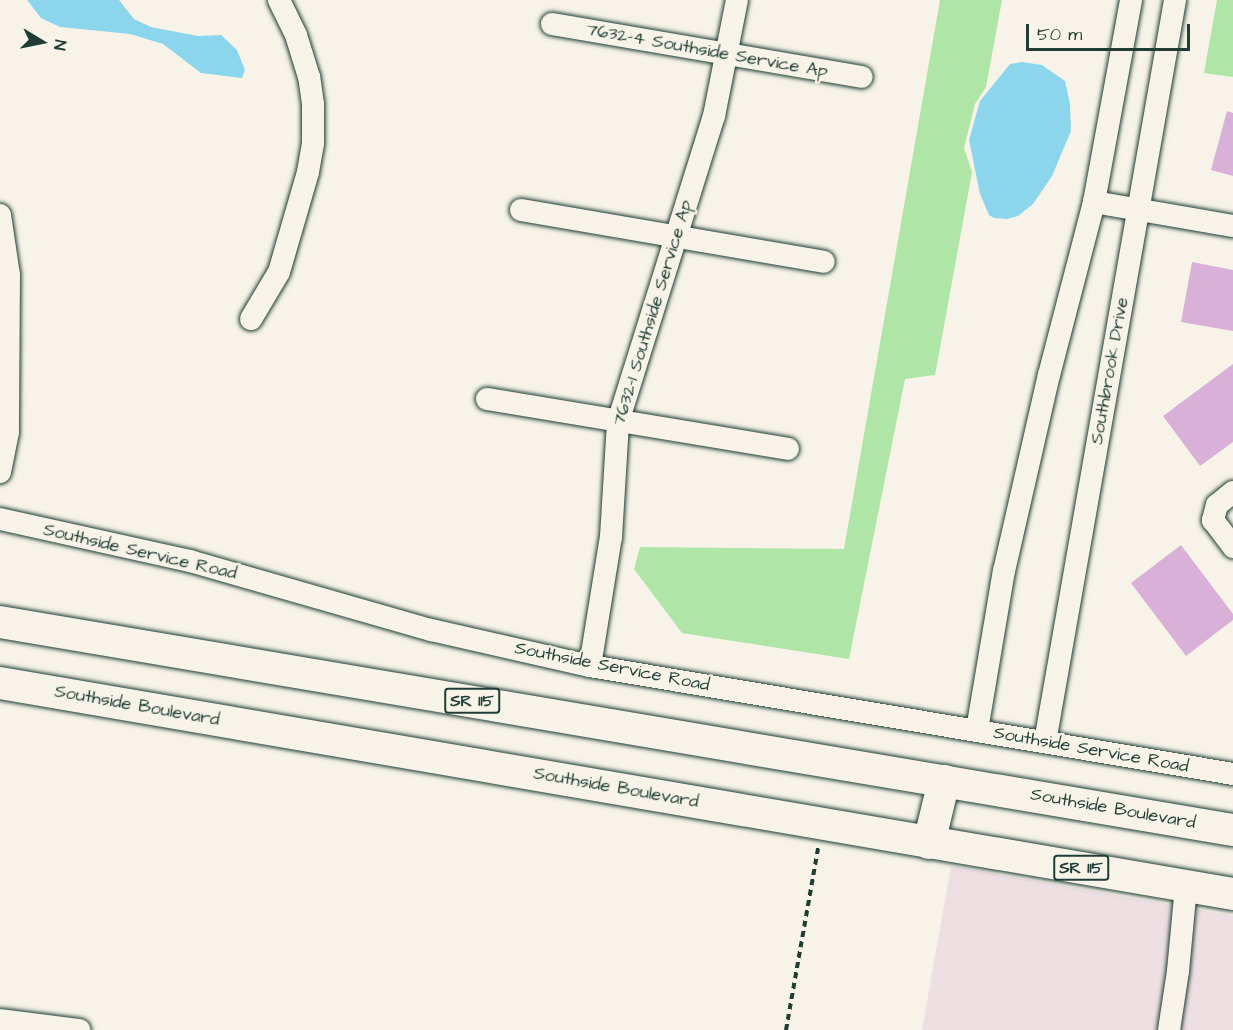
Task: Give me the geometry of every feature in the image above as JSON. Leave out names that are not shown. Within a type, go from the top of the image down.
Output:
[{"type":"highway","name":"Southside Boulevard","points":[[0,621],[1233,830]]},
{"type":"highway","name":"Southside Boulevard","points":[[0,682],[1233,894]]},
{"type":"highway","points":[[929,843],[944,781]]},
{"type":"street","name":"7632-1 Southside Service Ap","points":[[590,666],[611,537],[618,422],[714,116],[728,55],[737,0]]},
{"type":"street","points":[[977,730],[1006,560],[1049,375],[1094,202],[1131,0]]},
{"type":"street","name":"Southbrook Drive","points":[[1045,742],[1175,0]]},
{"type":"street","points":[[251,319],[279,272],[308,172],[312,143],[313,104],[309,77],[283,1]]},
{"type":"street","name":"7632-4 Southside Service Ap","points":[[552,24],[861,77]]},
{"type":"street","points":[[1094,202],[1233,226]]},
{"type":"street","points":[[521,210],[824,262]]},
{"type":"street","points":[[0,215],[9,275],[8,432],[0,472]]},
{"type":"street","points":[[487,399],[788,449]]},
{"type":"street","points":[[1233,492],[1217,505],[1213,520],[1233,547]]},
{"type":"street","name":"Southside Service Road","points":[[0,519],[190,561],[431,630],[590,666],[1233,774]]},
{"type":"street","points":[[1169,1030],[1178,971],[1186,886]]},
{"type":"street","points":[[0,1020],[80,1030]]},
{"type":"path","points":[[786,1030],[822,824]]},
{"type":"shaded area","points":[[951,866],[1233,916],[1233,1030],[922,1030]]},
{"type":"green space","points":[[940,0],[1002,0],[986,87],[975,104],[964,148],[972,172],[935,375],[905,379],[849,659],[682,633],[634,569],[640,547],[844,549]]},
{"type":"green space","points":[[1217,0],[1233,0],[1233,77],[1204,73]]},
{"type":"water","points":[[27,0],[119,0],[134,19],[151,27],[198,36],[221,35],[237,50],[245,70],[242,78],[201,73],[163,44],[130,34],[60,27],[41,18]]},
{"type":"water","points":[[1022,62],[1042,65],[1065,81],[1070,104],[1071,131],[1052,176],[1033,204],[1018,216],[1007,219],[994,218],[989,215],[980,194],[969,140],[980,101],[1010,64]]},
{"type":"building","points":[[1227,111],[1233,113],[1233,176],[1211,170]]},
{"type":"building","points":[[1192,262],[1233,270],[1233,331],[1181,322]]},
{"type":"building","points":[[1233,364],[1233,442],[1200,466],[1163,416]]},
{"type":"building","points":[[1181,545],[1233,614],[1233,620],[1186,656],[1131,583]]}]
